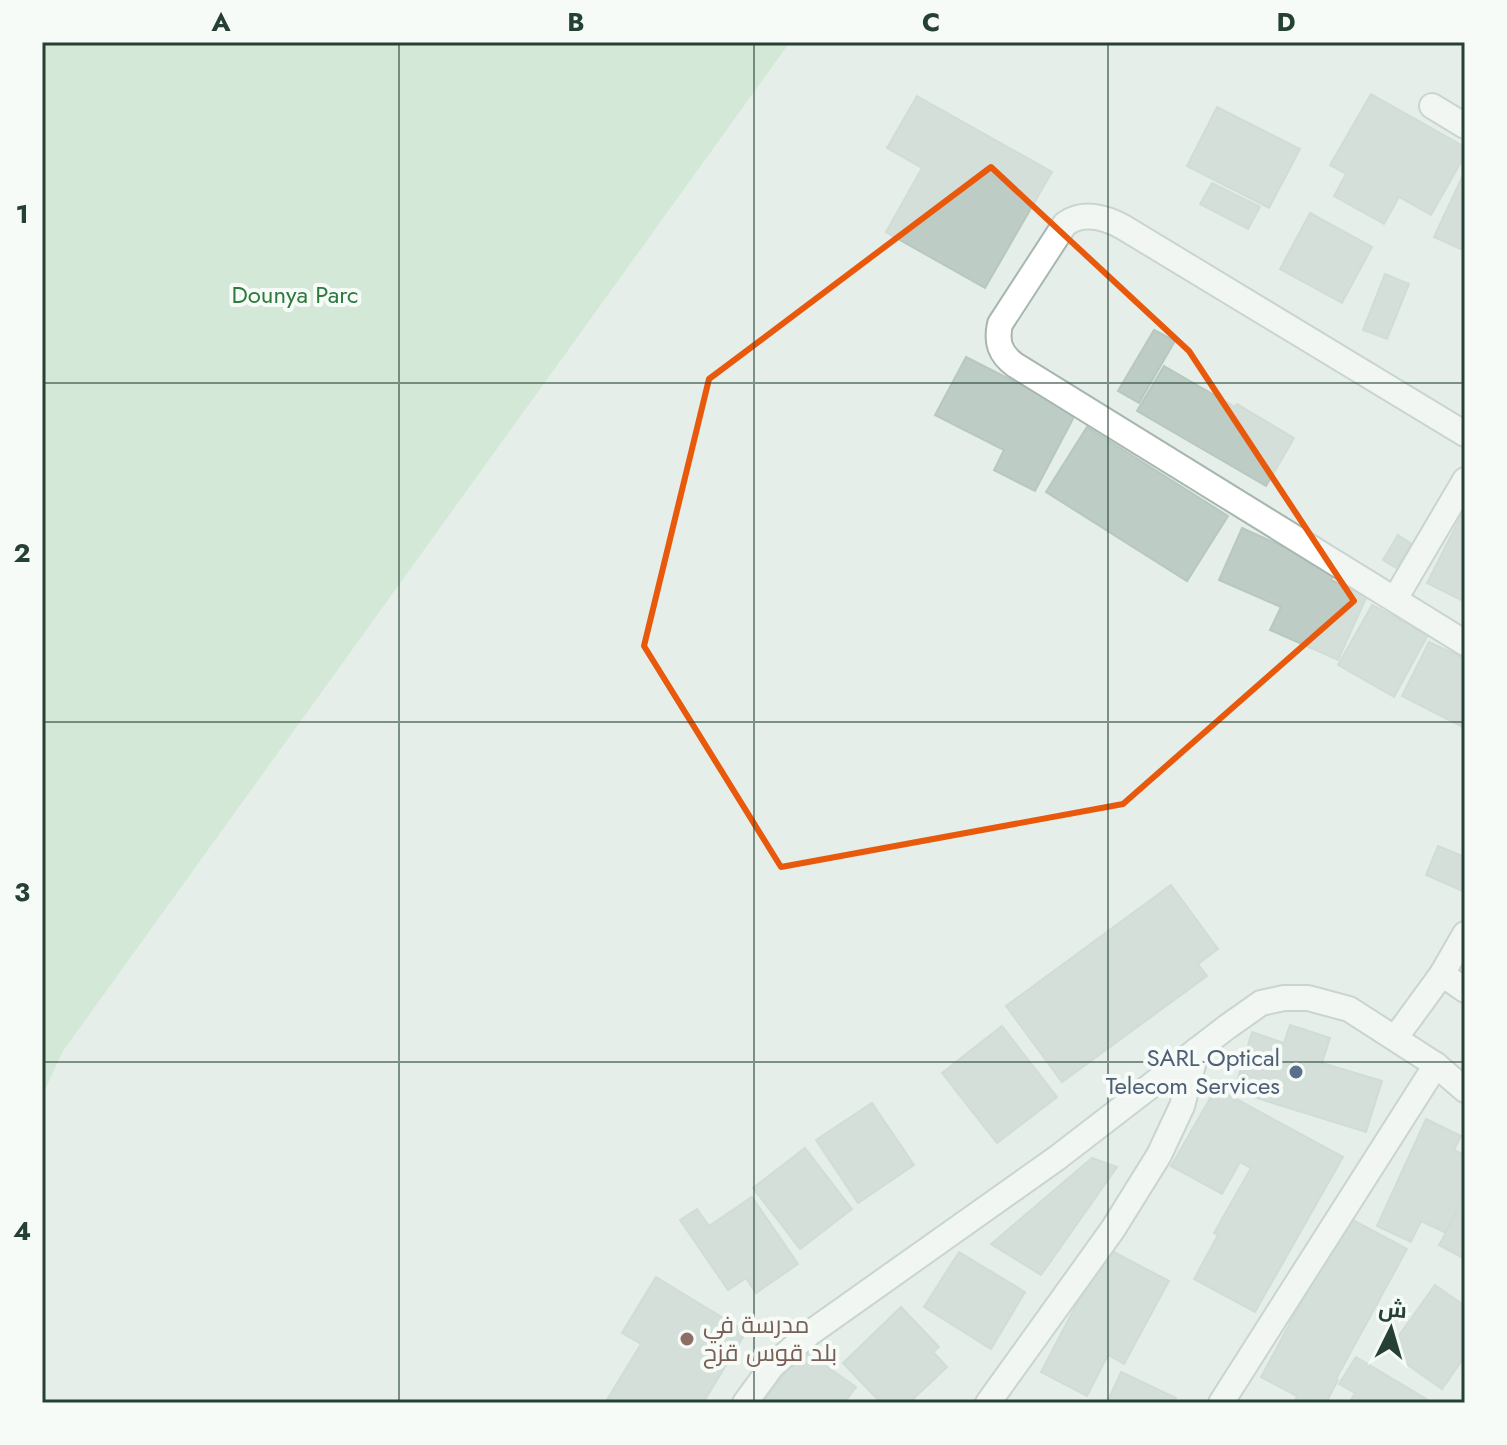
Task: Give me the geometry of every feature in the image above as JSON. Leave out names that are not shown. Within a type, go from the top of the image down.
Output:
[{"type":"street","points":[[1432,106],[1465,126]]},
{"type":"street","points":[[1465,434],[1123,227],[1100,218],[1080,217],[1065,224],[1000,324],[998,342],[1001,352],[1015,365],[1465,643]]},
{"type":"street","points":[[1395,599],[1465,480]]},
{"type":"street","points":[[1396,1037],[1442,974],[1465,934]]},
{"type":"street","points":[[1442,974],[1465,990]]},
{"type":"street","points":[[745,1403],[772,1366],[810,1333],[1057,1158],[1261,1003],[1284,998],[1308,998],[1349,1009],[1396,1037],[1465,1090]]},
{"type":"street","points":[[988,1403],[1113,1229],[1159,1155],[1182,1106],[1197,1050]]},
{"type":"street","points":[[1221,1403],[1436,1065]]},
{"type":"highlighted area","points":[[991,167],[1189,351],[1354,601],[1123,804],[781,867],[644,646],[709,379]]},
{"type":"green space","name":"Dounya Parc","points":[[42,42],[790,42],[63,1051],[42,1096]]},
{"type":"building","points":[[1371,94],[1465,147],[1465,155],[1431,215],[1399,197],[1384,224],[1334,196],[1346,174],[1330,165]]},
{"type":"building","points":[[917,96],[1052,172],[985,288],[886,232],[922,168],[887,148]]},
{"type":"building","points":[[1217,107],[1300,149],[1269,208],[1187,166]]},
{"type":"building","points":[[1465,171],[1465,251],[1434,237]]},
{"type":"building","points":[[1212,183],[1260,207],[1248,229],[1200,204]]},
{"type":"building","points":[[1310,213],[1372,247],[1342,303],[1280,269]]},
{"type":"building","points":[[1385,274],[1409,284],[1387,339],[1363,330]]},
{"type":"building","points":[[1154,330],[1175,341],[1139,403],[1118,391]]},
{"type":"building","points":[[966,357],[1076,413],[1035,491],[994,470],[1004,450],[935,415]]},
{"type":"building","points":[[1164,366],[1294,438],[1266,486],[1137,411]]},
{"type":"building","points":[[1087,427],[1228,516],[1187,581],[1046,492]]},
{"type":"building","points":[[1465,508],[1465,602],[1427,583]]},
{"type":"building","points":[[1242,528],[1335,570],[1331,580],[1367,596],[1338,660],[1270,630],[1281,607],[1219,580]]},
{"type":"building","points":[[1398,535],[1412,544],[1396,568],[1383,560]]},
{"type":"building","points":[[1372,605],[1428,635],[1394,697],[1338,665]]},
{"type":"building","points":[[1429,642],[1465,659],[1465,728],[1402,696]]},
{"type":"building","points":[[1438,846],[1465,857],[1465,892],[1426,875]]},
{"type":"building","points":[[1171,885],[1218,949],[1198,964],[1207,976],[1062,1082],[1006,1006]]},
{"type":"building","name":"SARL Optical Telecom Services","points":[[1290,1025],[1330,1038],[1322,1063],[1382,1081],[1366,1132],[1234,1091],[1252,1032],[1284,1043]]},
{"type":"building","points":[[1002,1026],[1057,1097],[997,1143],[942,1073]]},
{"type":"building","points":[[1216,1088],[1343,1157],[1255,1312],[1194,1279],[1218,1235],[1214,1233],[1251,1168],[1240,1162],[1222,1194],[1171,1166]]},
{"type":"building","points":[[872,1103],[914,1165],[858,1203],[816,1140]]},
{"type":"building","points":[[1426,1119],[1461,1136],[1454,1150],[1465,1155],[1465,1191],[1446,1233],[1421,1221],[1411,1242],[1377,1226]]},
{"type":"building","points":[[805,1148],[852,1209],[800,1249],[753,1188]]},
{"type":"building","points":[[1092,1158],[1117,1167],[1041,1275],[991,1244]]},
{"type":"building","points":[[752,1197],[798,1264],[756,1293],[746,1278],[728,1290],[680,1220],[697,1209],[709,1226]]},
{"type":"building","points":[[1465,1198],[1465,1259],[1439,1245]]},
{"type":"building","points":[[1347,1217],[1407,1249],[1326,1403],[1294,1403],[1297,1396],[1261,1377]]},
{"type":"building","points":[[1106,1248],[1169,1281],[1124,1364],[1108,1355],[1087,1396],[1041,1372]]},
{"type":"building","points":[[959,1252],[1025,1292],[991,1349],[924,1307]]},
{"type":"building","name":"مدرسة في بلد قوس قزح","points":[[656,1277],[746,1332],[703,1403],[605,1403],[641,1344],[622,1333]]},
{"type":"building","points":[[1435,1285],[1465,1306],[1465,1356],[1442,1389],[1388,1351]]},
{"type":"building","points":[[901,1307],[939,1347],[933,1352],[947,1367],[909,1403],[881,1403],[843,1363]]},
{"type":"building","points":[[802,1349],[856,1387],[844,1403],[763,1403]]},
{"type":"building","points":[[1356,1357],[1433,1403],[1349,1403],[1355,1393],[1339,1384]]},
{"type":"building","points":[[1121,1372],[1176,1398],[1174,1403],[1107,1403]]},
{"type":"place","name":"SARL Optical Telecom Services","points":[[1296,1072]]},
{"type":"place","name":"مدرسة في بلد قوس قزح","points":[[687,1339]]}]
